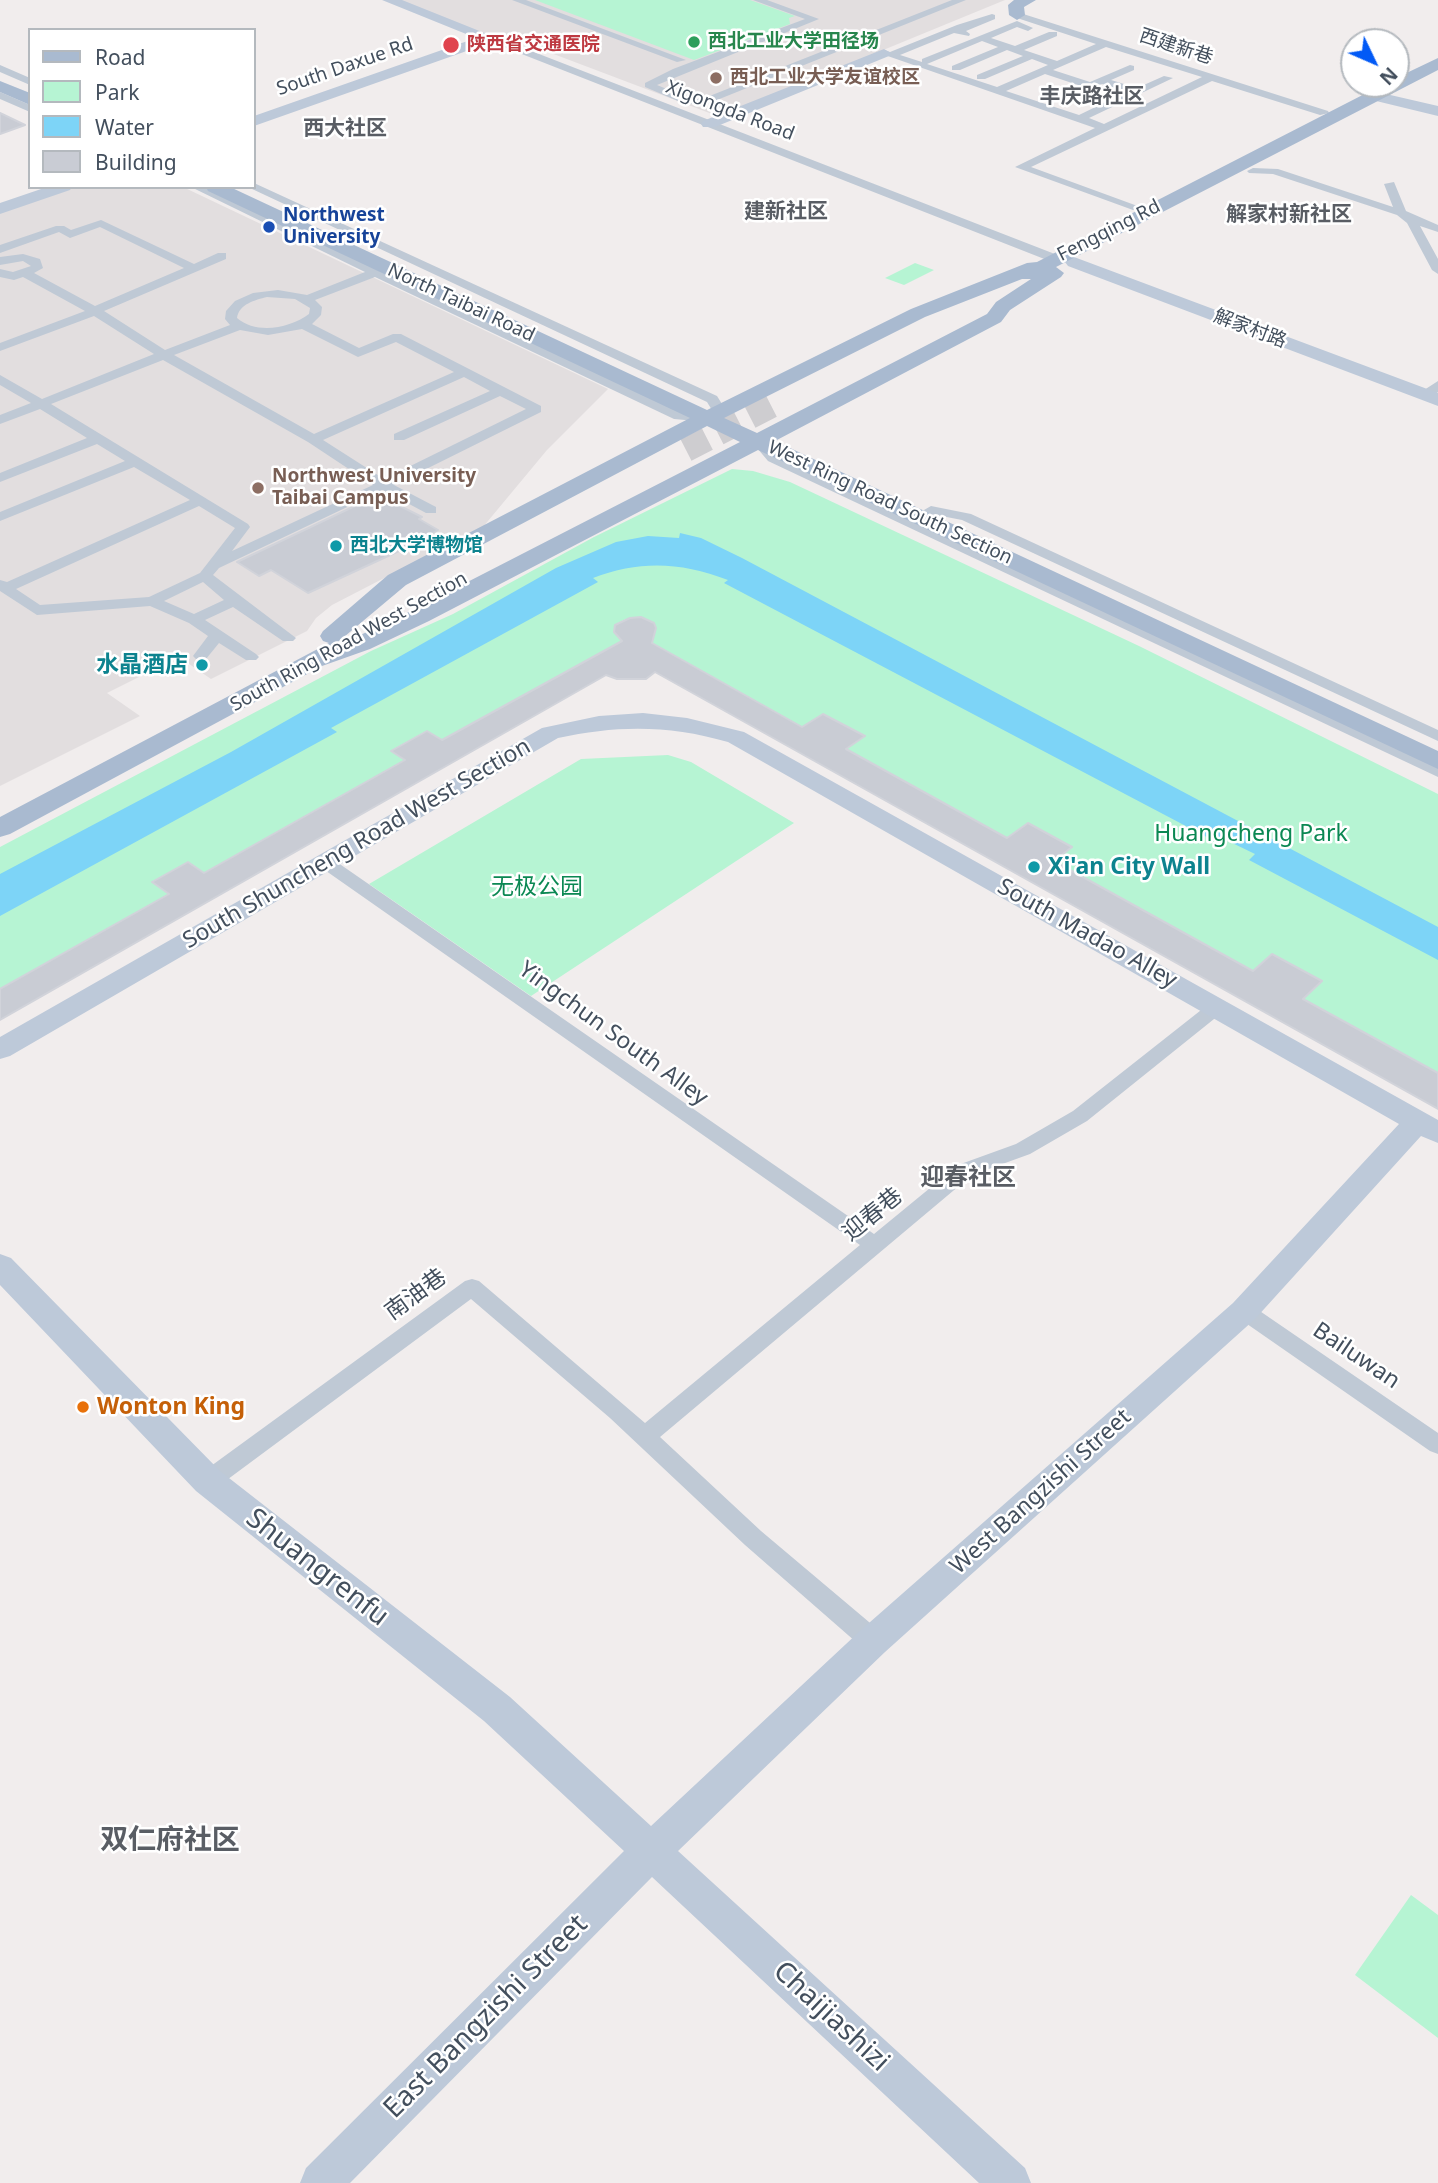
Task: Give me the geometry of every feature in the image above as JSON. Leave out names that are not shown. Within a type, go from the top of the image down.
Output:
[{"type":"main road","points":[[1023,21],[1016,5],[1028,0]]},
{"type":"main road","name":"Fengqing Rd","points":[[1410,80],[1438,63]]},
{"type":"main road","name":"Fengqing Rd","points":[[1410,86],[1438,75]]},
{"type":"main road","points":[[0,78],[28,91]]},
{"type":"main road","points":[[0,86],[28,99]]},
{"type":"main road","name":"Fengqing Rd","points":[[1058,264],[1253,171],[1381,98]]},
{"type":"main road","name":"Fengqing Rd","points":[[785,404],[1381,98]]},
{"type":"main road","name":"North Taibai Road","points":[[219,189],[381,270],[714,415]]},
{"type":"main road","name":"North Taibai Road","points":[[240,189],[714,415]]},
{"type":"main road","points":[[332,636],[397,580],[714,415],[918,313],[1058,264]]},
{"type":"main road","points":[[318,660],[362,644],[420,617],[985,324],[994,318],[1003,306],[1058,264]]},
{"type":"main road","name":"West Ring Road South Section","points":[[714,415],[968,539],[1438,761]]},
{"type":"main road","name":"West Ring Road South Section","points":[[766,439],[931,521],[1438,746]]},
{"type":"main road","name":"South Ring Road West Section","points":[[0,806],[692,452],[419,601],[318,660],[0,828]]},
{"type":"street","name":"Xigongda Road","points":[[389,0],[709,124],[1058,264]]},
{"type":"street","points":[[517,0],[681,60]]},
{"type":"street","points":[[758,0],[814,19],[677,71],[649,85],[689,102],[703,102],[961,0]]},
{"type":"street","points":[[992,17],[957,31],[1058,65]]},
{"type":"street","points":[[926,61],[1023,21]]},
{"type":"street","name":"西建新巷","points":[[1023,21],[1106,43],[1324,113]]},
{"type":"street","points":[[709,124],[960,27]]},
{"type":"street","points":[[956,68],[1054,34]]},
{"type":"street","name":"South Daxue Rd","points":[[256,120],[489,38]]},
{"type":"street","points":[[997,91],[1106,43]]},
{"type":"street","points":[[888,54],[997,91],[1079,113],[1104,127]]},
{"type":"street","points":[[981,77],[1031,56]]},
{"type":"street","points":[[0,68],[28,81]]},
{"type":"street","points":[[1059,100],[1130,68]]},
{"type":"street","points":[[1044,71],[1109,94],[1138,92],[1168,78]]},
{"type":"street","points":[[1079,113],[1123,93],[1151,74]]},
{"type":"street","points":[[1137,208],[1021,167],[1211,77]]},
{"type":"street","points":[[1102,80],[1123,93]]},
{"type":"street","points":[[1079,113],[1109,94]]},
{"type":"street","points":[[0,95],[28,108]]},
{"type":"street","points":[[1381,98],[1405,101],[1438,111]]},
{"type":"street","points":[[1253,171],[1274,170],[1401,212],[1438,229]]},
{"type":"street","points":[[1391,184],[1401,212],[1412,220],[1438,270]]},
{"type":"street","points":[[256,187],[712,399],[714,415]]},
{"type":"street","points":[[0,209],[58,189]]},
{"type":"street","points":[[200,189],[381,270]]},
{"type":"street","points":[[1,260],[33,233],[60,228],[70,234],[101,223],[193,268]]},
{"type":"street","points":[[15,256],[28,257],[36,261],[37,268],[14,276],[1,260],[15,256]]},
{"type":"street","points":[[0,347],[95,311],[222,256]]},
{"type":"street","name":"解家村路","points":[[1058,264],[1434,394]]},
{"type":"street","points":[[307,299],[381,270]]},
{"type":"street","points":[[26,274],[95,311],[164,355],[313,439],[383,485],[431,510]]},
{"type":"street","points":[[282,293],[307,299],[316,307],[315,315],[303,324],[272,332],[249,330],[231,319],[232,311],[249,299],[282,293]]},
{"type":"street","points":[[216,564],[536,409],[397,337],[358,353],[303,324]]},
{"type":"street","points":[[0,420],[239,326]]},
{"type":"street","points":[[313,439],[464,372]]},
{"type":"street","points":[[0,379],[243,527],[205,576],[152,601],[37,610],[2,586]]},
{"type":"street","points":[[399,437],[500,391]]},
{"type":"street","points":[[0,478],[96,439]]},
{"type":"street","points":[[0,517],[134,462]]},
{"type":"street","points":[[2,586],[200,502]]},
{"type":"street","name":"West Ring Road South Section","points":[[931,521],[966,517],[1438,736]]},
{"type":"street","points":[[931,521],[968,539]]},
{"type":"street","name":"West Ring Road South Section","points":[[931,521],[1438,772]]},
{"type":"street","points":[[205,576],[234,601],[288,638]]},
{"type":"street","points":[[0,605],[18,597]]},
{"type":"street","points":[[152,601],[194,620],[251,657]]},
{"type":"street","points":[[194,620],[234,601]]},
{"type":"street","points":[[201,656],[217,635]]},
{"type":"street","name":"South Shuncheng Road West Section","points":[[0,1049],[550,733],[596,722],[645,718],[693,724],[736,737]]},
{"type":"street","name":"South Madao Alley","points":[[736,737],[1428,1127]]},
{"type":"street","name":"Yingchun South Alley","points":[[325,862],[569,1031],[741,1156],[875,1245]]},
{"type":"street","name":"迎春巷","points":[[643,1438],[965,1170],[1023,1149],[1080,1116],[1217,1007]]},
{"type":"street","name":"West Bangzishi Street","points":[[652,1850],[873,1641],[1244,1311],[1428,1127]]},
{"type":"street","name":"Shuangrenfu","points":[[0,1266],[208,1481],[497,1709],[652,1850]]},
{"type":"street","name":"南油巷","points":[[208,1481],[472,1287],[618,1412],[643,1438]]},
{"type":"street","name":"Bailuwan","points":[[1244,1311],[1438,1445]]},
{"type":"street","points":[[643,1438],[753,1538],[873,1641]]},
{"type":"street","name":"East Bangzishi Street","points":[[321,2183],[652,1850]]},
{"type":"street","name":"Chaijiashizi","points":[[652,1850],[1010,2183]]},
{"type":"shaded area","name":"西北工业大学友谊校区","points":[[397,0],[1005,0],[720,117],[506,36],[497,39]]},
{"type":"shaded area","name":"Northwest University Taibai Campus","points":[[68,189],[187,189],[608,389],[547,450],[483,527],[332,605],[316,618],[307,631],[211,679],[179,657],[107,693],[140,716],[0,786],[0,213]]},
{"type":"green space","name":"西北工业大学田径场","points":[[535,0],[750,0],[795,16],[789,18],[790,24],[694,60]]},
{"type":"green space","points":[[915,263],[934,270],[904,285],[885,278]]},
{"type":"green space","name":"Huangcheng Park","points":[[732,469],[753,471],[790,482],[1139,646],[1438,794],[1438,1073],[1303,999],[1322,981],[1273,954],[1253,971],[1054,861],[1072,847],[1007,838],[846,749],[864,736],[823,714],[802,727],[646,640],[656,628],[649,621],[639,618],[629,618],[615,625],[614,632],[623,641],[442,740],[426,731],[392,750],[405,760],[204,873],[188,862],[153,881],[169,894],[0,989],[0,847],[371,651],[453,614],[594,537]]},
{"type":"green space","name":"无极公园","points":[[668,755],[691,762],[794,823],[531,996],[369,884],[581,759]]},
{"type":"green space","points":[[1411,1895],[1438,1915],[1438,2038],[1355,1975]]},
{"type":"water","points":[[680,533],[701,538],[742,558],[1438,927],[1438,960],[1249,860],[1255,854],[1226,840],[1220,844],[724,583],[728,580],[694,570],[660,566],[627,568],[593,578],[598,582],[331,728],[337,732],[0,916],[0,874],[231,752],[556,568],[616,542],[648,536],[679,538]]},
{"type":"building","points":[[0,113],[25,125],[0,134]]},
{"type":"building","name":"西北大学博物馆","points":[[378,495],[422,517],[419,519],[438,530],[412,545],[308,593],[271,570],[259,576],[237,562]]},
{"type":"building","name":"Xi'an City Wall","points":[[641,617],[654,623],[656,628],[652,643],[802,727],[823,714],[865,736],[846,749],[1007,838],[1028,823],[1072,847],[1054,861],[1253,971],[1272,954],[1322,981],[1303,999],[1438,1073],[1438,1109],[655,672],[646,679],[617,679],[606,675],[0,1020],[0,989],[169,894],[152,882],[188,862],[204,873],[405,760],[391,751],[427,731],[442,740],[622,641],[614,632],[615,625],[630,618]]},
{"type":"tunnel","points":[[686,450],[781,401]]},
{"type":"place","name":"西北工业大学田径场","points":[[694,42]]},
{"type":"place","name":"陕西省交通医院","points":[[451,45]]},
{"type":"place","name":"西北工业大学友谊校区","points":[[716,78]]},
{"type":"place","name":"Northwest University","points":[[269,227]]},
{"type":"place","name":"Northwest University Taibai Campus","points":[[258,488]]},
{"type":"place","name":"西北大学博物馆","points":[[336,546]]},
{"type":"place","name":"水晶酒店","points":[[202,665]]},
{"type":"place","name":"Xi'an City Wall","points":[[1034,867]]},
{"type":"place","name":"Wonton King","points":[[83,1407]]},
{"type":"district","name":"丰庆路社区","points":[[1092,97]]},
{"type":"district","name":"西大社区","points":[[345,129]]},
{"type":"district","name":"建新社区","points":[[786,212]]},
{"type":"district","name":"解家村新社区","points":[[1289,215]]},
{"type":"district","name":"迎春社区","points":[[968,1178]]},
{"type":"district","name":"双仁府社区","points":[[170,1841]]}]
